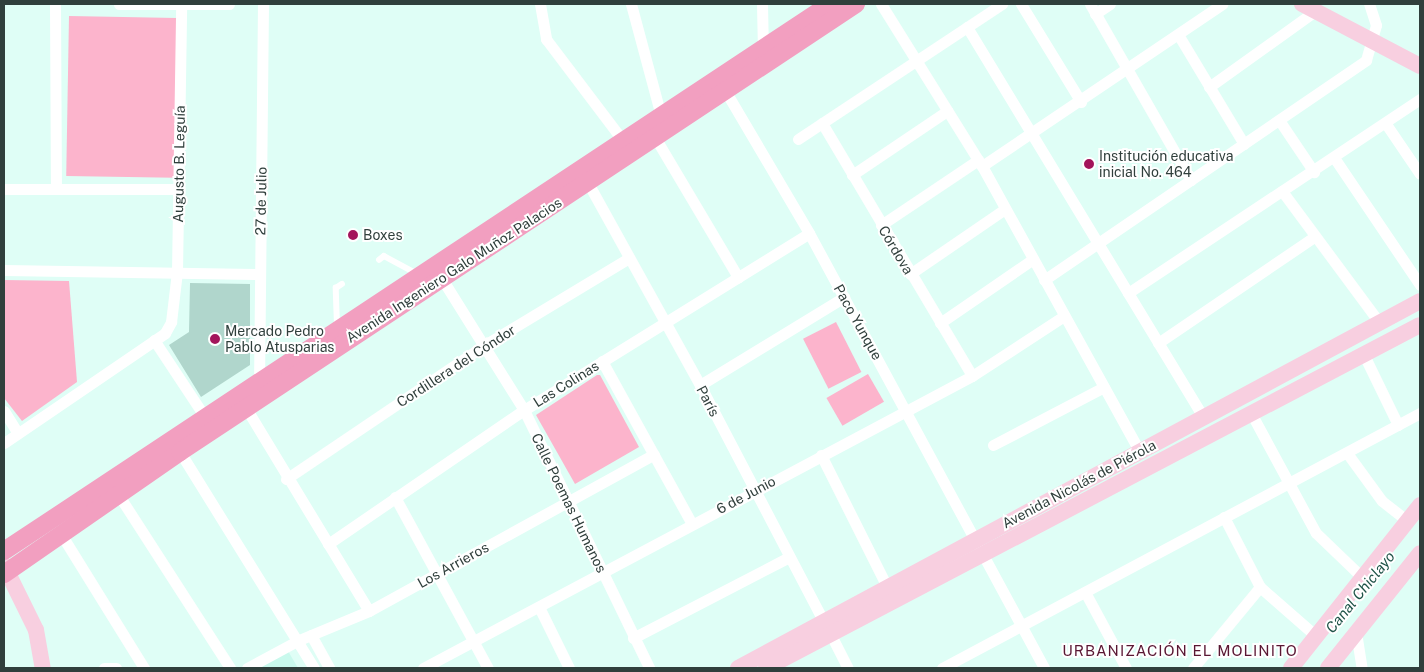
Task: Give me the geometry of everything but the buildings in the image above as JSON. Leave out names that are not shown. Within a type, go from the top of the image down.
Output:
[{"type":"main road","name":"Avenida Ingeniero Galo Muñoz Palacios","points":[[5,570],[246,408],[260,389],[337,330],[588,183],[662,129],[763,50],[830,4]]},
{"type":"main road","name":"Avenida Ingeniero Galo Muñoz Palacios","points":[[4,551],[205,417],[260,389],[624,142],[662,129],[726,92],[856,4]]},
{"type":"street","points":[[55,4],[56,189]]},
{"type":"street","points":[[119,4],[230,4]]},
{"type":"street","name":"27 de Julio","points":[[260,389],[263,4]]},
{"type":"street","points":[[540,4],[546,39],[624,142]]},
{"type":"street","points":[[631,4],[662,129],[738,277]]},
{"type":"street","points":[[762,4],[763,50]]},
{"type":"street","points":[[881,4],[980,163],[1140,452]]},
{"type":"street","points":[[798,139],[1002,4]]},
{"type":"street","points":[[1021,4],[1081,102]]},
{"type":"street","points":[[1110,4],[1092,9],[1191,180]]},
{"type":"street","points":[[881,225],[980,163],[1034,134],[1179,36],[1222,4]]},
{"type":"street","points":[[1044,280],[1366,60],[1374,41],[1376,25],[1369,4]]},
{"type":"street","name":"Augusto B. Leguía","points":[[154,340],[172,322],[177,272],[181,5]]},
{"type":"street","points":[[1210,86],[1309,7],[1420,66]]},
{"type":"street","points":[[967,27],[1034,134],[1098,244],[1204,418]]},
{"type":"street","points":[[1179,36],[1244,144]]},
{"type":"street","name":"Paco Yunque","points":[[726,92],[809,233],[907,410],[977,548],[1024,625],[1044,668]]},
{"type":"street","points":[[1128,293],[1282,191],[1335,159],[1420,99]]},
{"type":"street","points":[[852,175],[948,111]]},
{"type":"street","points":[[1280,120],[1314,172]]},
{"type":"street","name":"Córdova","points":[[822,123],[972,376]]},
{"type":"street","points":[[1386,124],[1420,174]]},
{"type":"street","points":[[1335,159],[1420,285]]},
{"type":"street","name":"París","points":[[588,183],[700,385],[848,668]]},
{"type":"street","points":[[4,189],[178,190]]},
{"type":"street","points":[[1282,191],[1314,237],[1379,322]]},
{"type":"street","points":[[910,274],[1005,208]]},
{"type":"street","name":"Las Colinas","points":[[328,544],[395,496],[524,410],[809,233]]},
{"type":"street","points":[[1158,343],[1314,237]]},
{"type":"street","name":"Cordillera del Cóndor","points":[[286,479],[483,346],[629,258]]},
{"type":"street","points":[[940,323],[1033,259]]},
{"type":"street","points":[[4,270],[260,274]]},
{"type":"street","name":"Calle Poemas Humanos","points":[[432,273],[483,346],[524,410],[570,501],[633,638],[650,668]]},
{"type":"street","points":[[700,385],[844,296]]},
{"type":"street","name":"Avenida Nicolás de Piérola","points":[[768,668],[887,587],[977,548],[1140,452],[1420,300]]},
{"type":"street","name":"6 de Junio","points":[[423,668],[972,376],[1064,316]]},
{"type":"street","name":"Avenida Nicolás de Piérola","points":[[738,668],[827,628],[977,548],[1251,413],[1420,325]]},
{"type":"street","points":[[4,443],[154,340],[205,417]]},
{"type":"street","points":[[1363,353],[1398,425]]},
{"type":"street","points":[[602,361],[692,524]]},
{"type":"street","points":[[993,445],[1104,387]]},
{"type":"street","points":[[246,408],[286,479],[369,611]]},
{"type":"street","points":[[4,411],[18,433]]},
{"type":"street","points":[[1251,413],[1291,483],[1316,533],[1363,578]]},
{"type":"street","points":[[942,668],[1420,413]]},
{"type":"street","points":[[180,452],[299,640],[314,668]]},
{"type":"street","points":[[1347,452],[1382,500],[1408,521]]},
{"type":"street","name":"Los Arrieros","points":[[248,668],[299,640],[369,611],[654,454]]},
{"type":"street","points":[[821,455],[887,587]]},
{"type":"street","points":[[118,494],[230,668]]},
{"type":"street","points":[[395,496],[488,668]]},
{"type":"street","points":[[1291,668],[1420,505]]},
{"type":"street","points":[[1224,517],[1260,587],[1316,636]]},
{"type":"street","points":[[61,534],[144,668]]},
{"type":"street","points":[[1328,668],[1420,553]]},
{"type":"street","points":[[633,638],[789,557]]},
{"type":"street","points":[[5,570],[36,630],[43,668]]},
{"type":"street","points":[[1193,668],[1260,587]]},
{"type":"street","points":[[1085,592],[1126,668]]},
{"type":"street","points":[[538,607],[569,668]]},
{"type":"street","points":[[1356,632],[1362,668]]},
{"type":"street","points":[[311,635],[329,668]]},
{"type":"street","points":[[104,668],[116,668]]},
{"type":"lane","points":[[379,260],[384,256],[432,273]]},
{"type":"lane","points":[[337,330],[336,288],[342,284]]},
{"type":"shaded area","points":[[69,16],[177,18],[174,178],[66,176]]},
{"type":"shaded area","points":[[4,280],[69,281],[77,382],[22,421],[4,398]]},
{"type":"shaded area","points":[[836,322],[861,372],[828,389],[803,339]]},
{"type":"shaded area","points":[[868,374],[884,402],[842,426],[826,398]]},
{"type":"shaded area","points":[[597,375],[600,375],[639,447],[575,484],[536,415]]},
{"type":"shaded area","points":[[288,651],[298,668],[257,668]]},
{"type":"place","name":"Institución educativa inicial No. 464","points":[[1089,164]]},
{"type":"place","name":"Boxes","points":[[353,235]]},
{"type":"place","name":"Mercado Pedro Pablo Atusparias","points":[[215,339]]},
{"type":"district","name":"URBANIZACIÓN EL MOLINITO","points":[[1180,651]]},
{"type":"water label","name":"Canal Chiclayo","points":[[1360,592]]}]
